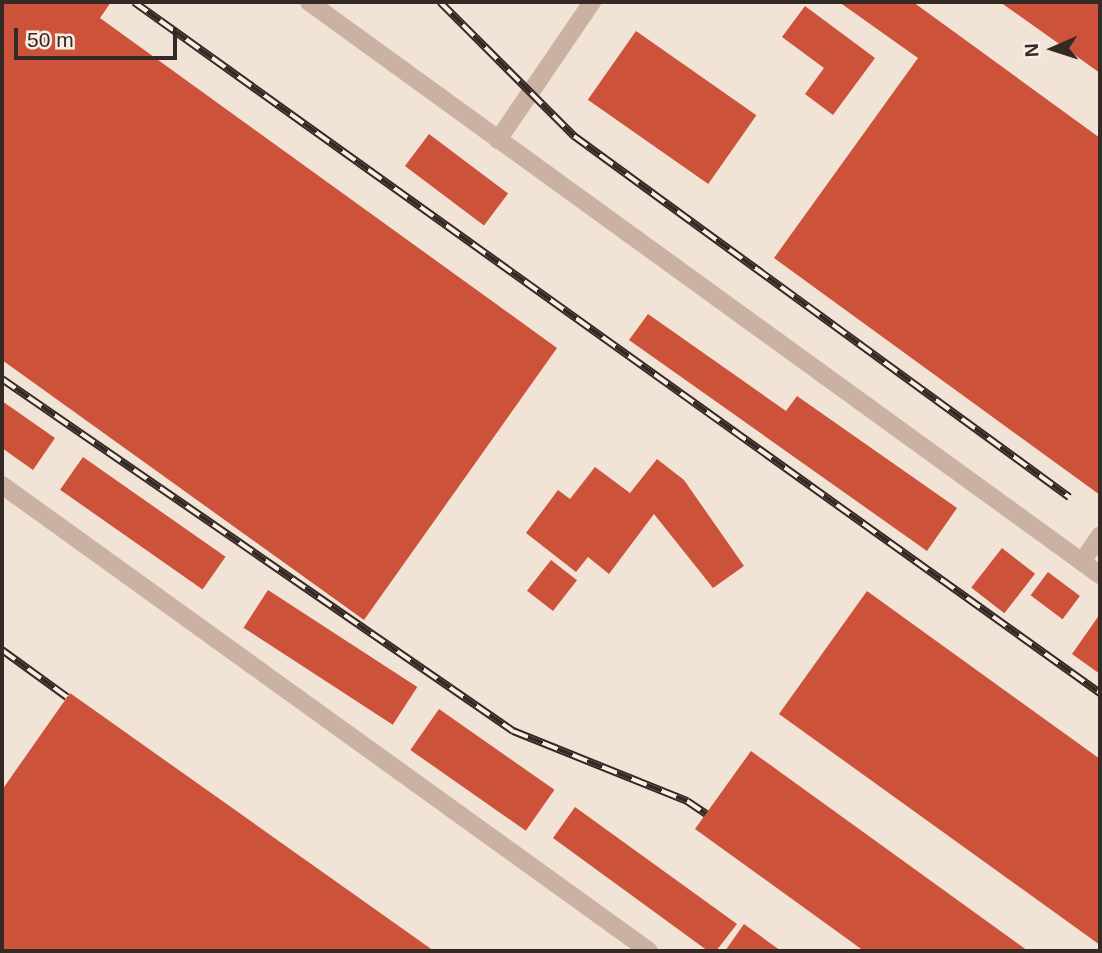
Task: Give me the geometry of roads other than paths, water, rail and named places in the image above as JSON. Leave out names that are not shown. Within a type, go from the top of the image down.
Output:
[{"type":"lane","points":[[309,2],[1100,575]]},
{"type":"lane","points":[[498,140],[592,2]]},
{"type":"lane","points":[[2,485],[649,951]]},
{"type":"lane","points":[[1082,562],[1100,535]]},
{"type":"railway","points":[[134,2],[1100,693]]},
{"type":"railway","points":[[440,2],[574,136],[1069,497]]},
{"type":"railway","points":[[2,379],[513,731],[687,801],[706,814]]},
{"type":"railway","points":[[2,650],[67,697]]}]
